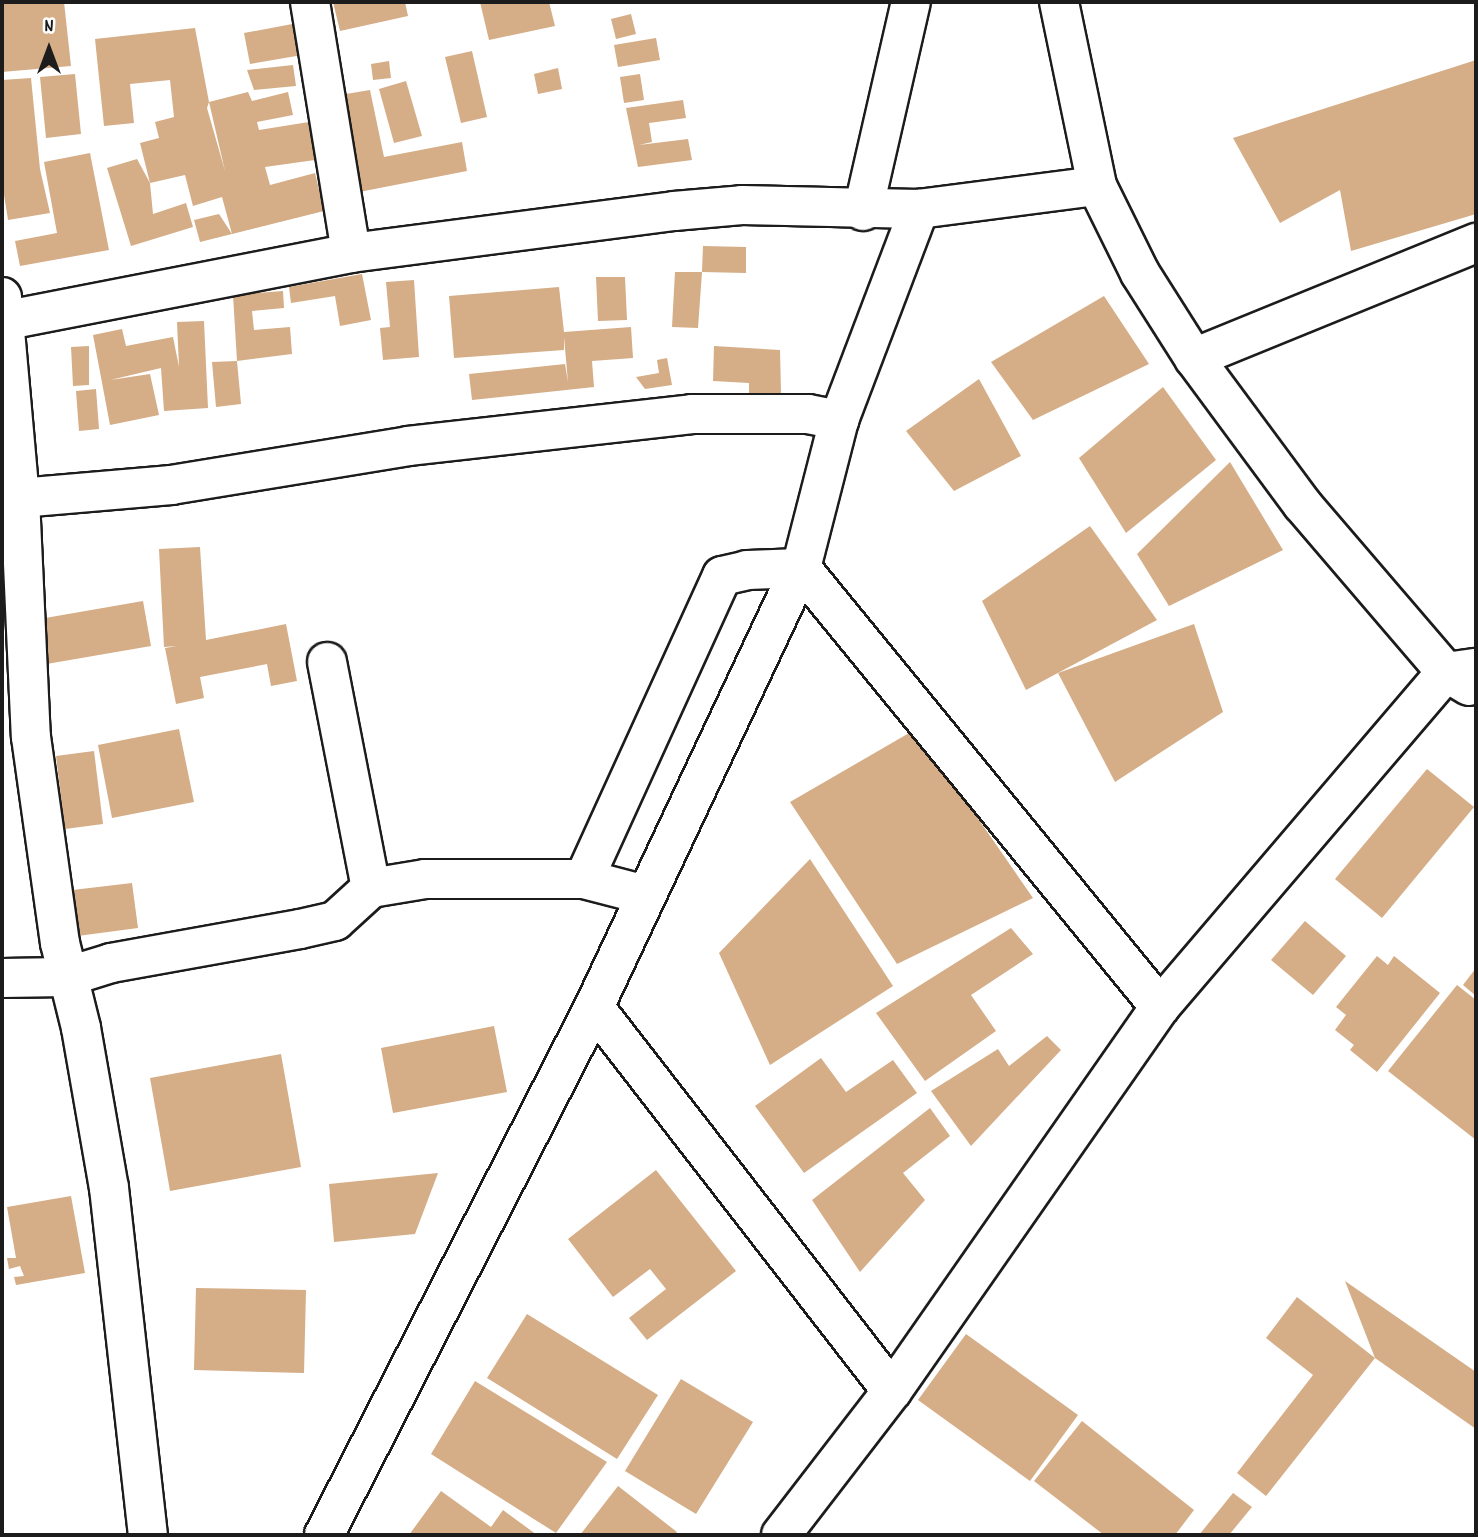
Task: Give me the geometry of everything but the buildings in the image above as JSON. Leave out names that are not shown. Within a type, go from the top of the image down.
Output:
[{"type":"street","points":[[310,2],[351,253]]},
{"type":"street","points":[[863,211],[911,2]]},
{"type":"street","points":[[781,1535],[892,1391],[1160,1007],[1466,677],[1301,504],[1194,358],[1140,273],[1097,186],[1059,2]]},
{"type":"street","points":[[148,1535],[109,1188],[81,1028],[66,977],[32,737],[20,498],[3,313],[351,253],[742,205],[863,211],[919,209],[1097,186]]},
{"type":"street","points":[[324,1535],[594,1007],[801,568],[839,419],[919,209]]},
{"type":"street","points":[[1194,358],[1476,243]]},
{"type":"street","points":[[20,498],[171,485],[408,446],[692,414],[808,414],[839,419]]},
{"type":"street","points":[[584,879],[722,576],[747,570],[801,568]]},
{"type":"street","points":[[801,568],[1160,1007]]},
{"type":"street","points":[[327,662],[371,888]]},
{"type":"street","points":[[2,978],[66,977],[111,963],[335,921],[371,888],[425,879],[584,879],[646,895]]},
{"type":"street","points":[[594,1007],[892,1391]]}]
